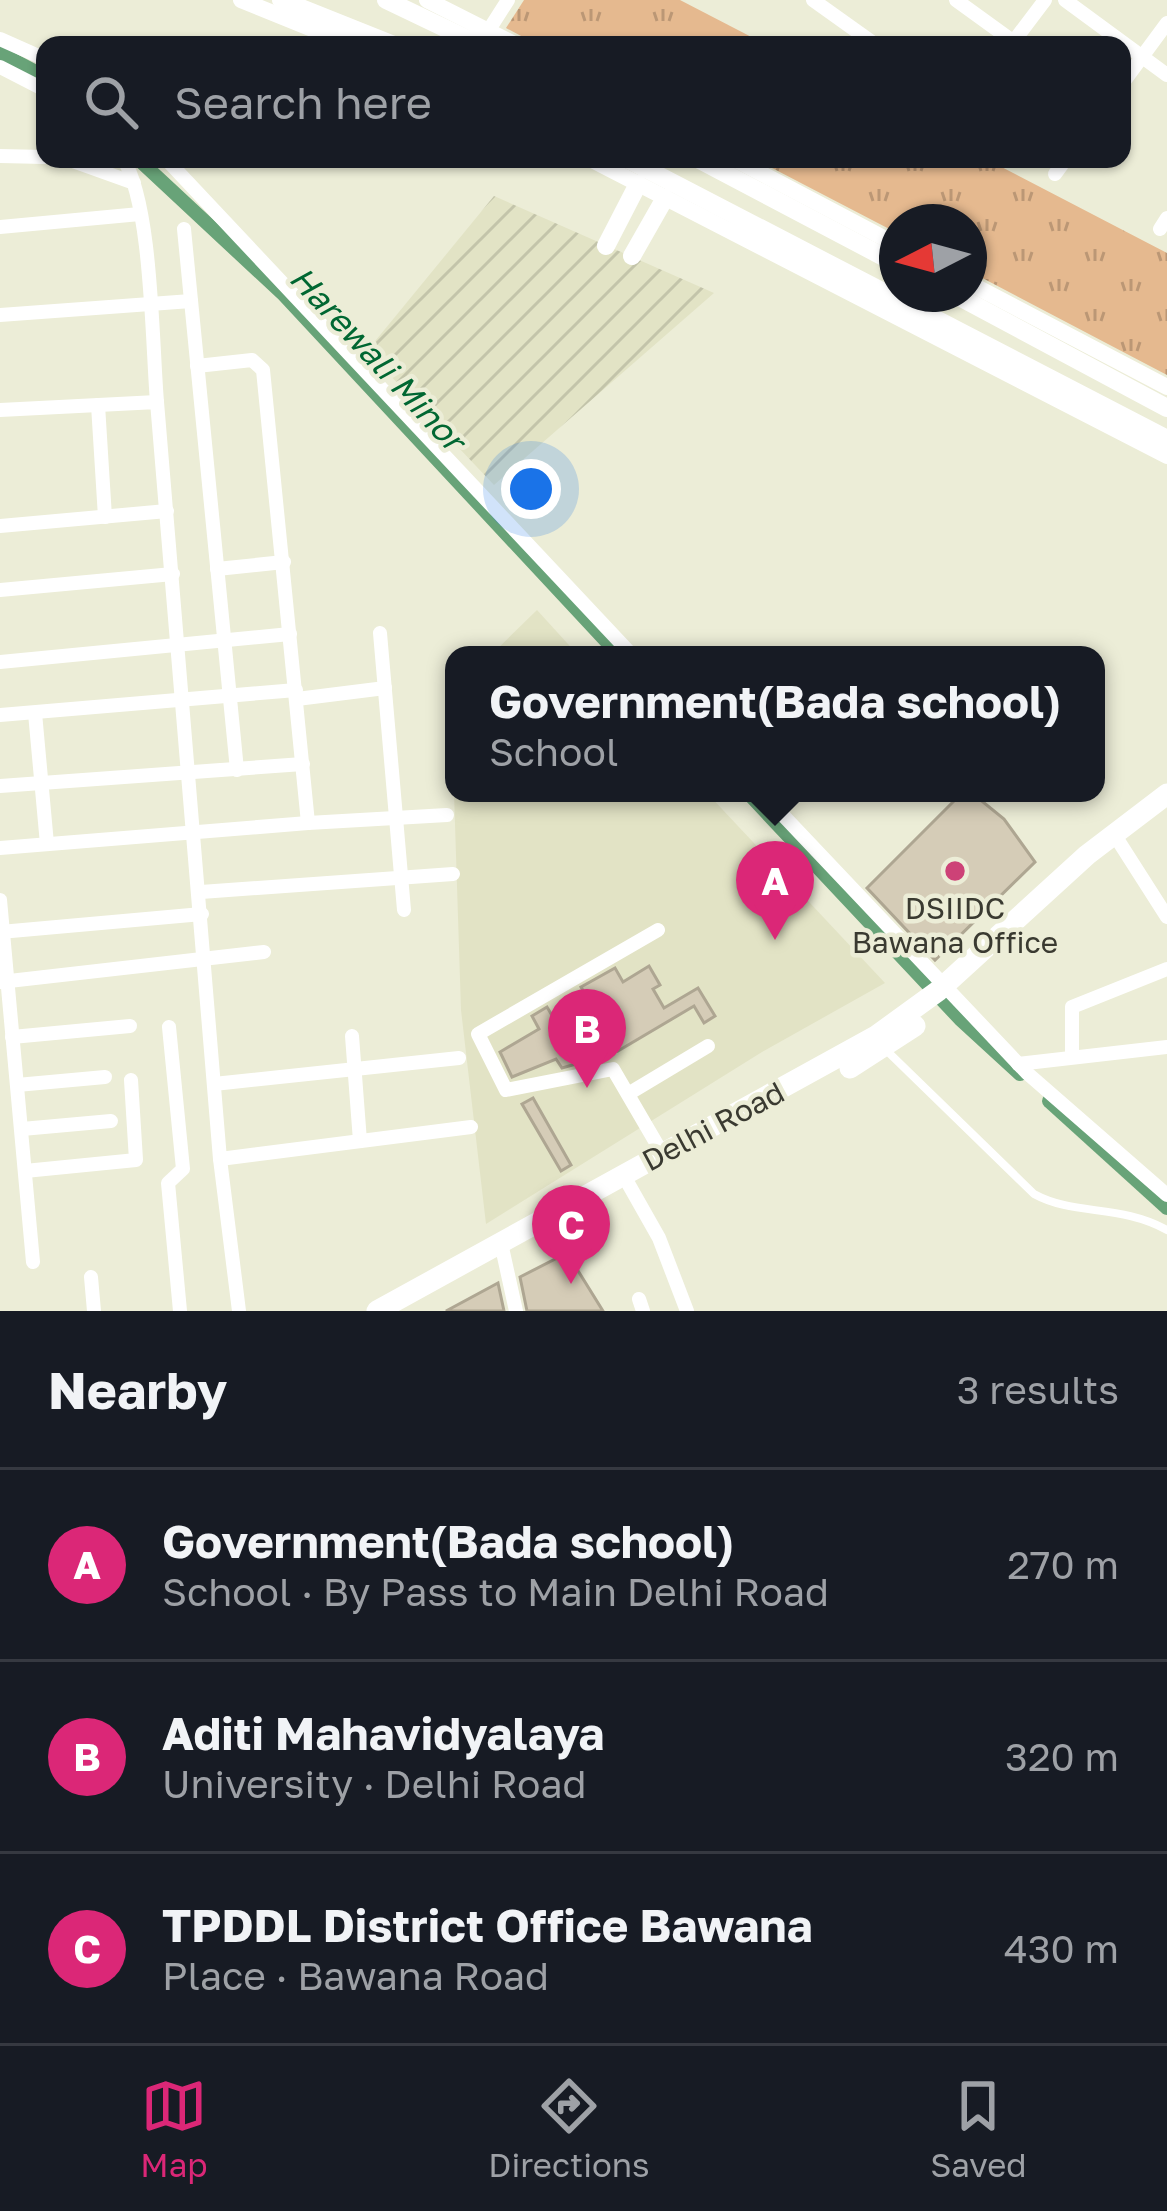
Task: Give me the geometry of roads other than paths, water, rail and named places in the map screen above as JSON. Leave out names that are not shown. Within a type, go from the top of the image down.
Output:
[{"type":"main road","points":[[281,0],[371,36]]},
{"type":"main road","points":[[386,0],[470,36]]},
{"type":"main road","points":[[644,168],[1167,439]]},
{"type":"main road","points":[[715,168],[879,255]]},
{"type":"main road","points":[[606,246],[638,184]]},
{"type":"main road","points":[[632,256],[665,198]]},
{"type":"main road","points":[[987,312],[1167,408]]},
{"type":"main road","points":[[401,1311],[504,1248],[629,1185],[892,1037],[1167,794]]},
{"type":"main road","points":[[1118,839],[1167,808]]},
{"type":"main road","name":"Delhi Road","points":[[377,1311],[504,1248],[662,1153],[892,1037]]},
{"type":"street","points":[[242,0],[330,36]]},
{"type":"street","points":[[427,0],[475,36]]},
{"type":"street","points":[[485,36],[508,0]]},
{"type":"street","points":[[813,0],[863,36]]},
{"type":"street","points":[[956,0],[1003,36]]},
{"type":"street","points":[[1018,36],[1046,0]]},
{"type":"street","points":[[1064,0],[1113,36]]},
{"type":"street","points":[[1131,72],[1167,23]]},
{"type":"street","points":[[0,39],[36,55]]},
{"type":"street","points":[[1131,49],[1167,75]]},
{"type":"street","points":[[0,67],[36,85]]},
{"type":"street","points":[[0,156],[36,157]]},
{"type":"street","points":[[92,168],[134,183]]},
{"type":"street","points":[[127,168],[140,214],[197,831],[220,1159],[238,1311]]},
{"type":"street","points":[[174,168],[624,646]]},
{"type":"street","points":[[607,168],[1167,456]]},
{"type":"street","points":[[751,168],[879,236]]},
{"type":"street","points":[[1055,174],[1059,168]]},
{"type":"street","points":[[0,226],[140,214]]},
{"type":"street","points":[[184,229],[237,770]]},
{"type":"street","points":[[987,292],[1167,387]]},
{"type":"street","points":[[0,315],[191,301]]},
{"type":"street","points":[[197,366],[252,360],[261,365],[308,823]]},
{"type":"street","points":[[0,410],[157,402]]},
{"type":"street","points":[[98,405],[105,517]]},
{"type":"street","points":[[0,526],[167,512]]},
{"type":"street","points":[[217,569],[284,562]]},
{"type":"street","points":[[0,590],[173,574]]},
{"type":"street","points":[[380,633],[404,910]]},
{"type":"street","points":[[0,662],[290,634]]},
{"type":"street","points":[[0,716],[385,688]]},
{"type":"street","points":[[35,712],[46,844]]},
{"type":"street","points":[[0,786],[303,764]]},
{"type":"street","points":[[770,802],[946,993],[1018,1064],[1167,1195]]},
{"type":"street","points":[[0,848],[447,815]]},
{"type":"street","points":[[1118,839],[1161,894],[1167,916]]},
{"type":"street","points":[[201,892],[453,874]]},
{"type":"street","points":[[0,900],[3,981],[12,1037],[8,1065],[17,1085],[33,1262]]},
{"type":"street","points":[[1,932],[202,914]]},
{"type":"street","points":[[658,930],[478,1034],[506,1090],[614,1069],[662,1153]]},
{"type":"street","points":[[3,981],[264,952]]},
{"type":"street","points":[[1072,1057],[1072,1007],[1167,969]]},
{"type":"street","points":[[12,1037],[130,1027]]},
{"type":"street","points":[[169,1027],[183,1169],[168,1183],[180,1311]]},
{"type":"street","points":[[352,1036],[360,1141]]},
{"type":"street","points":[[628,1094],[708,1046]]},
{"type":"street","points":[[1018,1064],[1167,1047]]},
{"type":"street","points":[[214,1084],[459,1058]]},
{"type":"street","points":[[17,1085],[105,1077]]},
{"type":"street","points":[[25,1171],[136,1160],[131,1080]]},
{"type":"street","points":[[0,1118],[21,1123],[111,1121]]},
{"type":"street","points":[[220,1159],[471,1127]]},
{"type":"street","points":[[629,1185],[658,1238],[687,1311]]},
{"type":"street","points":[[504,1248],[516,1311]]},
{"type":"street","points":[[92,1277],[94,1311]]},
{"type":"lane","points":[[892,1037],[1034,1194],[1053,1202],[1125,1210],[1167,1230]]},
{"type":"waterway","name":"Harewali Minor","points":[[0,53],[36,72]]},
{"type":"waterway","name":"Harewali Minor","points":[[148,168],[284,295],[611,646]]},
{"type":"waterway","name":"Harewali Minor","points":[[756,802],[960,1019],[1020,1074]]},
{"type":"waterway","name":"Harewali Minor","points":[[1049,1101],[1167,1208]]},
{"type":"place","name":"DSIIDC Bawana Office","points":[[955,871]]},
{"type":"place","name":"Government(Bada school)","points":[[775,940]]},
{"type":"place","name":"Aditi Mahavidyalaya","points":[[587,1088]]},
{"type":"place","name":"TPDDL District Office Bawana","points":[[571,1284]]}]
